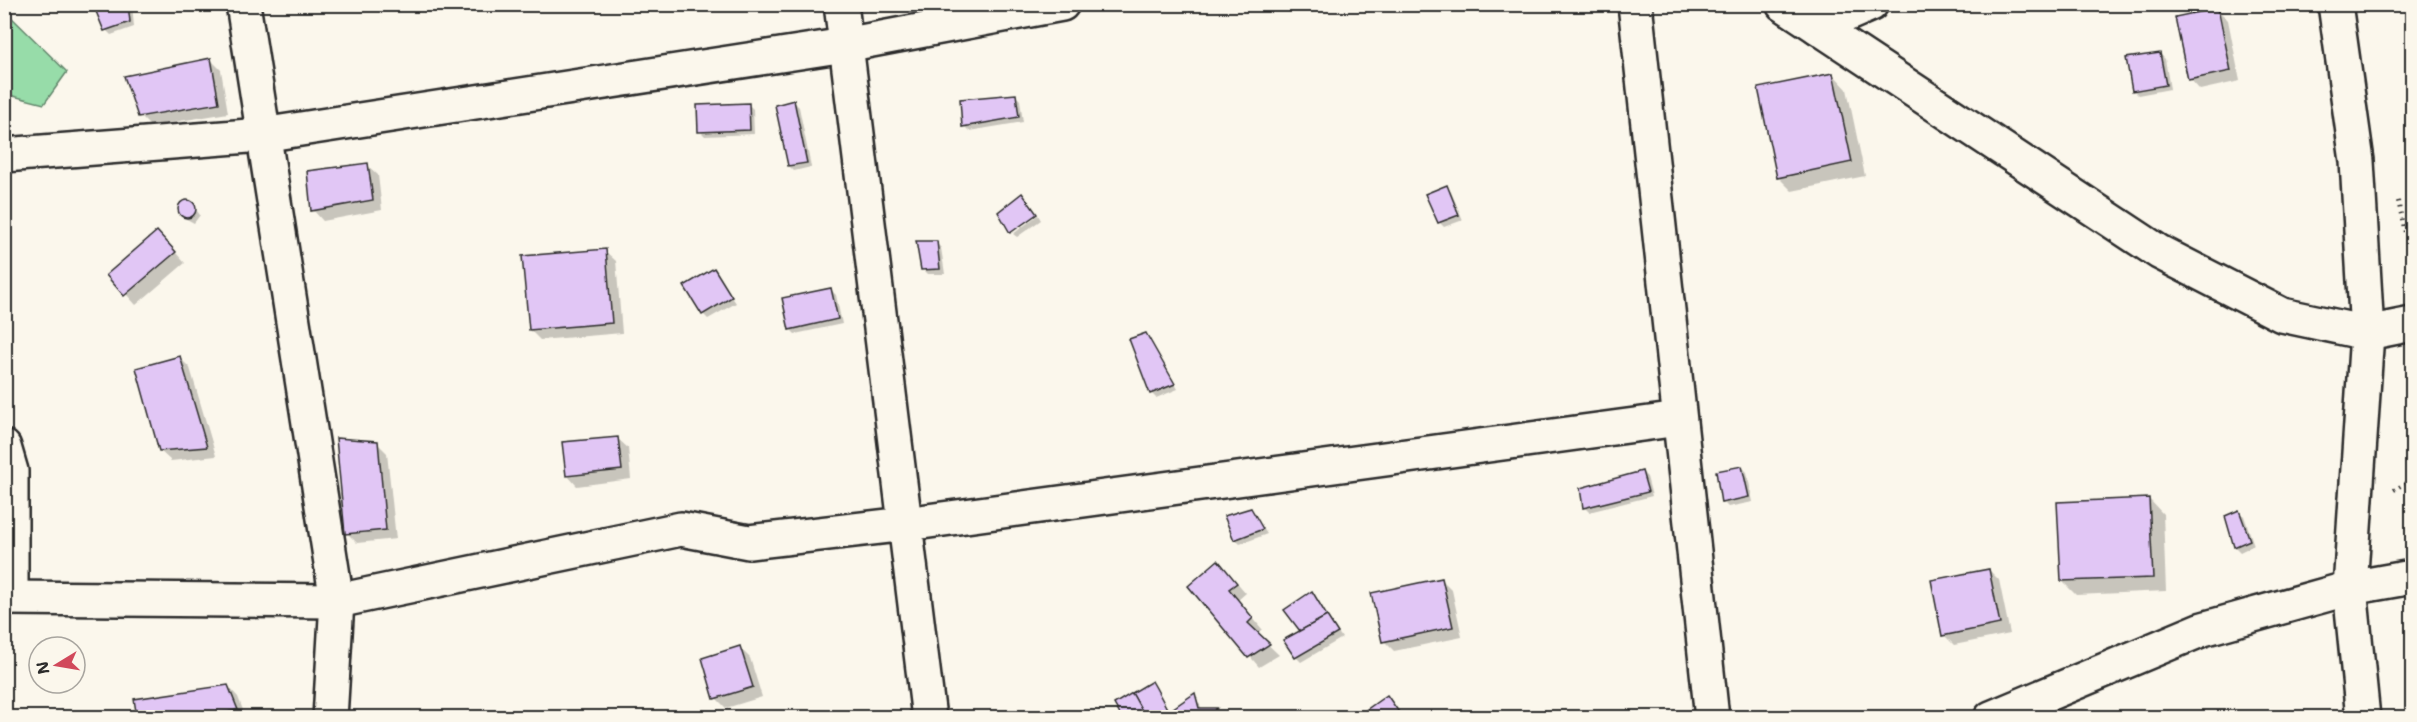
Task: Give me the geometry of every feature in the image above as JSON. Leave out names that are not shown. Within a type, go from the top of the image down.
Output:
[{"type":"street","points":[[243,4],[336,602],[330,717]]},
{"type":"street","points":[[842,4],[845,45],[929,717]]},
{"type":"street","points":[[4,155],[262,135],[845,45],[1062,4]]},
{"type":"street","points":[[1635,4],[1712,717]]},
{"type":"street","points":[[1784,4],[2159,252],[2282,315],[2367,333],[2412,324]]},
{"type":"street","points":[[1818,27],[1871,4]]},
{"type":"street","points":[[2336,4],[2357,161],[2367,333],[2350,588],[2363,717]]},
{"type":"street","points":[[4,447],[12,471],[8,597],[336,602],[681,529],[749,542],[906,524],[1680,419]]},
{"type":"street","points":[[1991,717],[2203,629],[2350,588],[2412,577]]},
{"type":"green space","points":[[4,10],[67,72],[44,104],[5,94]]},
{"type":"building","points":[[93,4],[128,4],[130,22],[104,31]]},
{"type":"building","points":[[2218,8],[2231,71],[2188,80],[2175,17]]},
{"type":"building","points":[[2160,53],[2166,85],[2132,91],[2126,58]]},
{"type":"building","points":[[211,58],[219,103],[138,117],[124,76]]},
{"type":"building","points":[[1833,73],[1852,162],[1777,178],[1758,88]]},
{"type":"building","points":[[1016,94],[1019,117],[962,127],[960,99]]},
{"type":"building","points":[[794,100],[807,163],[788,166],[775,105]]},
{"type":"building","points":[[749,103],[750,130],[698,132],[697,105]]},
{"type":"building","points":[[368,163],[373,200],[311,211],[307,171]]},
{"type":"building","points":[[1447,185],[1459,215],[1438,223],[1425,194]]},
{"type":"building","points":[[1022,193],[1037,214],[1010,233],[998,212]]},
{"type":"building","points":[[183,200],[191,200],[196,205],[194,216],[183,218],[178,213],[178,205]]},
{"type":"building","points":[[157,231],[176,252],[124,296],[106,275]]},
{"type":"building","points":[[916,241],[937,241],[940,269],[921,270]]},
{"type":"building","points":[[606,249],[612,323],[529,330],[522,256]]},
{"type":"building","points":[[714,268],[732,297],[702,315],[684,286]]},
{"type":"building","points":[[831,288],[838,319],[789,330],[782,298]]},
{"type":"building","points":[[1146,333],[1175,384],[1150,394],[1129,339]]},
{"type":"building","points":[[180,356],[207,447],[159,451],[136,368]]},
{"type":"building","points":[[618,437],[622,470],[566,476],[562,442]]},
{"type":"building","points":[[336,438],[378,441],[386,530],[345,534]]},
{"type":"building","points":[[1742,466],[1749,497],[1721,503],[1716,471]]},
{"type":"building","points":[[1642,471],[1648,492],[1583,508],[1580,488]]},
{"type":"building","points":[[2149,498],[2153,578],[2061,581],[2057,502]]},
{"type":"building","points":[[1251,508],[1263,529],[1234,540],[1224,516]]},
{"type":"building","points":[[2239,510],[2250,540],[2234,547],[2225,516]]},
{"type":"building","points":[[1218,560],[1237,583],[1229,589],[1253,618],[1248,623],[1270,644],[1248,658],[1188,586]]},
{"type":"building","points":[[1989,569],[2000,624],[1942,636],[1931,580]]},
{"type":"building","points":[[1442,578],[1453,627],[1382,642],[1371,593]]},
{"type":"building","points":[[1312,591],[1327,616],[1300,631],[1284,610]]},
{"type":"building","points":[[1327,616],[1338,633],[1295,658],[1283,640]]},
{"type":"building","points":[[740,646],[753,687],[714,699],[702,658]]},
{"type":"building","points":[[1152,681],[1172,718],[1146,718],[1132,693]]},
{"type":"building","points":[[228,685],[238,710],[190,718],[137,718],[134,699]]},
{"type":"building","points":[[1132,693],[1146,718],[1122,718],[1114,704]]},
{"type":"building","points":[[1195,693],[1199,708],[1217,708],[1209,718],[1172,718],[1169,711]]},
{"type":"building","points":[[1387,695],[1403,718],[1371,718],[1366,710]]}]
